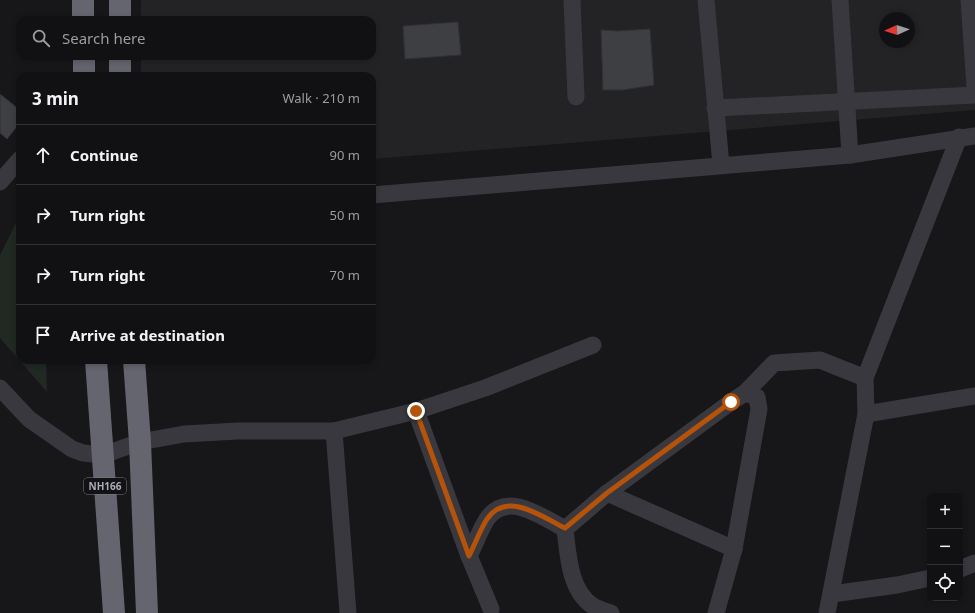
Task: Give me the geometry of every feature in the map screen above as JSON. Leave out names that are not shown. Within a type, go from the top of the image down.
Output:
[{"type":"highway","points":[[83,0],[84,16]]},
{"type":"highway","points":[[120,0],[120,16]]},
{"type":"highway","points":[[84,60],[84,72]]},
{"type":"highway","points":[[120,60],[120,72]]},
{"type":"highway","name":"NH166","points":[[96,364],[114,613]]},
{"type":"highway","name":"NH166","points":[[134,364],[140,442],[148,613]]},
{"type":"street","points":[[572,0],[576,97]]},
{"type":"street","points":[[706,0],[721,165]]},
{"type":"street","points":[[840,0],[850,155]]},
{"type":"street","points":[[969,0],[975,87]]},
{"type":"street","points":[[715,108],[846,100],[975,95]]},
{"type":"street","points":[[376,195],[850,155],[967,137]]},
{"type":"street","points":[[827,613],[832,594],[866,414],[864,378],[967,137]]},
{"type":"street","points":[[0,182],[16,164]]},
{"type":"street","points":[[0,388],[29,418],[72,449],[83,453],[102,455],[140,442],[184,434],[238,431],[334,431],[416,411],[485,388],[594,345]]},
{"type":"street","points":[[565,528],[607,493],[745,393],[774,363],[820,360],[864,378]]},
{"type":"street","points":[[716,613],[734,549],[759,409],[757,397],[745,393]]},
{"type":"street","points":[[866,414],[975,396]]},
{"type":"street","points":[[416,411],[469,556],[491,609]]},
{"type":"street","points":[[334,431],[348,613]]},
{"type":"street","points":[[607,493],[734,549]]},
{"type":"street","points":[[469,556],[487,519],[496,511],[507,506],[516,505],[527,509],[565,528]]},
{"type":"street","points":[[565,528],[571,570],[580,592],[592,605],[611,613]]},
{"type":"street","points":[[963,568],[975,563]]},
{"type":"street","points":[[832,594],[897,585],[927,579]]},
{"type":"shaded area","points":[[141,0],[975,0],[975,110],[376,159],[376,72],[141,72],[141,60],[376,60],[376,16],[141,16]]},
{"type":"shaded area","points":[[16,223],[16,356],[0,338],[0,255]]},
{"type":"shaded area","points":[[23,364],[46,364],[47,392]]},
{"type":"building","points":[[458,22],[461,55],[405,59],[403,26]]},
{"type":"building","points":[[650,29],[654,85],[623,90],[603,90],[601,30],[618,31]]},
{"type":"building","points":[[0,94],[16,107],[16,128],[7,139],[0,133]]},
{"type":"route","points":[[416,411],[469,556],[487,519],[496,511],[507,506],[516,505],[565,528],[607,493],[731,402]]}]
